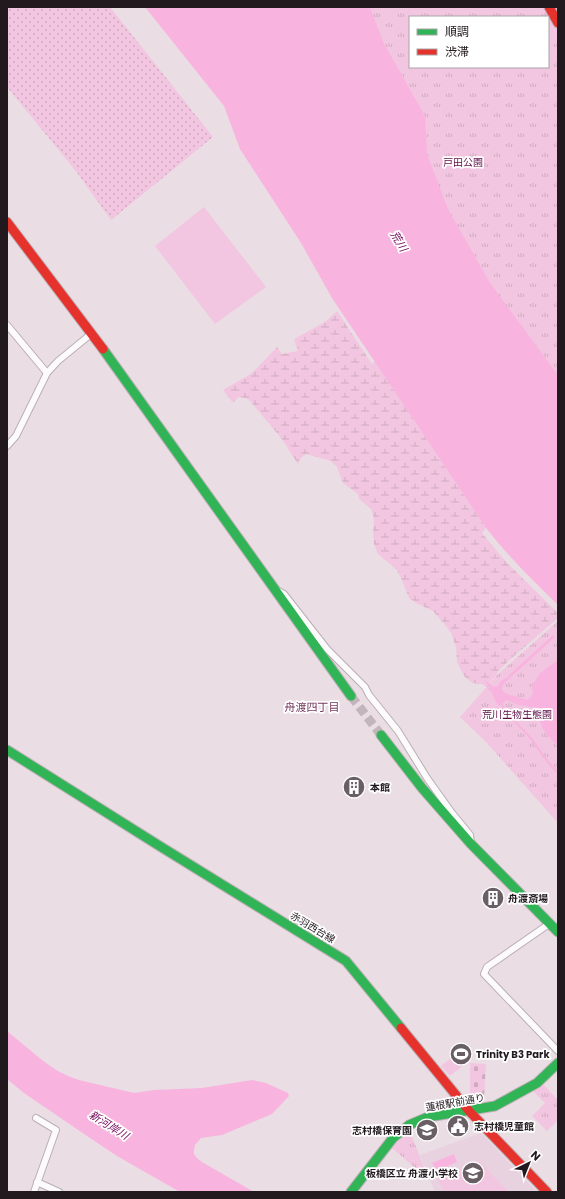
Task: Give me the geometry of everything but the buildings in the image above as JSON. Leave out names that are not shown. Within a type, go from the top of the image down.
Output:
[{"type":"street","points":[[549,7],[558,22]]},
{"type":"street","points":[[7,222],[169,439],[351,696]]},
{"type":"street","points":[[7,325],[47,373]]},
{"type":"street","points":[[7,445],[20,430],[47,373],[58,361],[91,334]]},
{"type":"street","points":[[274,588],[284,594],[327,649],[365,687],[369,695],[398,731],[427,778],[470,835],[471,844]]},
{"type":"street","points":[[381,735],[422,788],[471,844],[558,932]]},
{"type":"street","name":"赤羽西台線","points":[[7,750],[158,845],[341,957],[354,970],[469,1111],[547,1192]]},
{"type":"street","points":[[550,924],[487,967],[484,974],[558,1051]]},
{"type":"street","name":"蓮根駅前通り","points":[[351,1192],[393,1138],[409,1125],[428,1117],[495,1106],[537,1083],[558,1063]]},
{"type":"street","points":[[34,1192],[56,1130],[36,1118]]},
{"type":"street","points":[[37,1182],[59,1192]]},
{"type":"shaded area","name":"板橋区立 舟渡小学校","points":[[481,1133],[537,1192],[436,1192],[434,1190],[420,1155]]},
{"type":"green space","points":[[7,7],[110,7],[213,137],[111,220],[75,170],[7,87]]},
{"type":"green space","name":"戸田公園","points":[[259,7],[558,7],[558,461]]},
{"type":"green space","points":[[204,207],[266,287],[215,324],[155,246]]},
{"type":"green space","points":[[337,311],[372,364],[375,362],[486,528],[482,533],[507,563],[558,613],[558,618],[498,671],[486,687],[482,684],[472,683],[464,676],[457,662],[456,647],[451,633],[433,611],[409,598],[397,570],[378,554],[374,544],[374,519],[371,509],[359,499],[358,494],[343,483],[337,467],[331,461],[306,454],[301,458],[298,464],[281,438],[250,401],[246,398],[238,397],[233,403],[223,390],[249,375],[277,347],[282,354],[298,351],[294,339],[325,322]]},
{"type":"green space","name":"荒川生物生態園","points":[[558,621],[558,823],[487,743],[460,717],[498,674]]},
{"type":"green space","name":"Trinity B3 Park","points":[[468,1044],[465,1064],[450,1076],[441,1066]]},
{"type":"green space","points":[[470,1063],[486,1064],[484,1099],[470,1097]]},
{"type":"green space","points":[[542,1083],[558,1100],[558,1120],[547,1131],[532,1116],[545,1103],[533,1091]]},
{"type":"green space","points":[[410,1132],[429,1180],[392,1148],[399,1140]]},
{"type":"green space","points":[[480,1162],[509,1192],[446,1192],[437,1179]]},
{"type":"water","name":"荒川","points":[[145,7],[370,7],[383,42],[425,116],[427,154],[448,209],[490,283],[558,375],[558,605],[521,568],[486,528],[332,298],[301,243],[240,149],[224,106]]},
{"type":"water","points":[[553,635],[555,637],[502,686],[502,690],[507,694],[528,700],[533,694],[532,686],[540,673],[558,660],[558,746],[544,730],[540,721],[538,708],[519,705],[507,700],[499,706],[491,691],[488,690],[489,687],[484,679],[492,686],[497,687],[502,680],[508,677]]},
{"type":"water","name":"新河岸川","points":[[7,1031],[42,1060],[68,1076],[134,1093],[154,1090],[202,1088],[252,1080],[266,1083],[288,1093],[289,1096],[272,1114],[222,1135],[201,1138],[195,1145],[194,1154],[202,1162],[254,1192],[180,1192],[117,1156],[24,1093],[7,1079]]},
{"type":"water","points":[[454,1154],[457,1162],[436,1171],[432,1163]]},
{"type":"waterway","points":[[501,703],[510,716],[529,736],[558,773]]},
{"type":"tunnel","points":[[351,696],[381,735]]},
{"type":"traffic: fast","points":[[103,349],[351,696]]},
{"type":"traffic: fast","points":[[381,735],[422,788],[471,844],[558,932]]},
{"type":"traffic: fast","points":[[7,750],[346,961],[401,1028]]},
{"type":"traffic: fast","points":[[351,1192],[393,1138],[409,1125],[428,1117],[495,1106],[537,1083],[558,1063]]},
{"type":"traffic: jam","points":[[549,7],[558,23]]},
{"type":"traffic: jam","points":[[7,222],[103,349]]},
{"type":"traffic: jam","points":[[401,1028],[469,1111],[547,1192]]},
{"type":"place","name":"本館","points":[[354,787]]},
{"type":"place","name":"舟渡斎場","points":[[493,898]]},
{"type":"place","name":"Trinity B3 Park","points":[[461,1054]]},
{"type":"place","name":"志村橋児童館","points":[[458,1126]]},
{"type":"place","name":"志村橋保育園","points":[[427,1130]]},
{"type":"place","name":"板橋区立 舟渡小学校","points":[[473,1173]]},
{"type":"district","name":"舟渡四丁目","points":[[312,707]]}]
